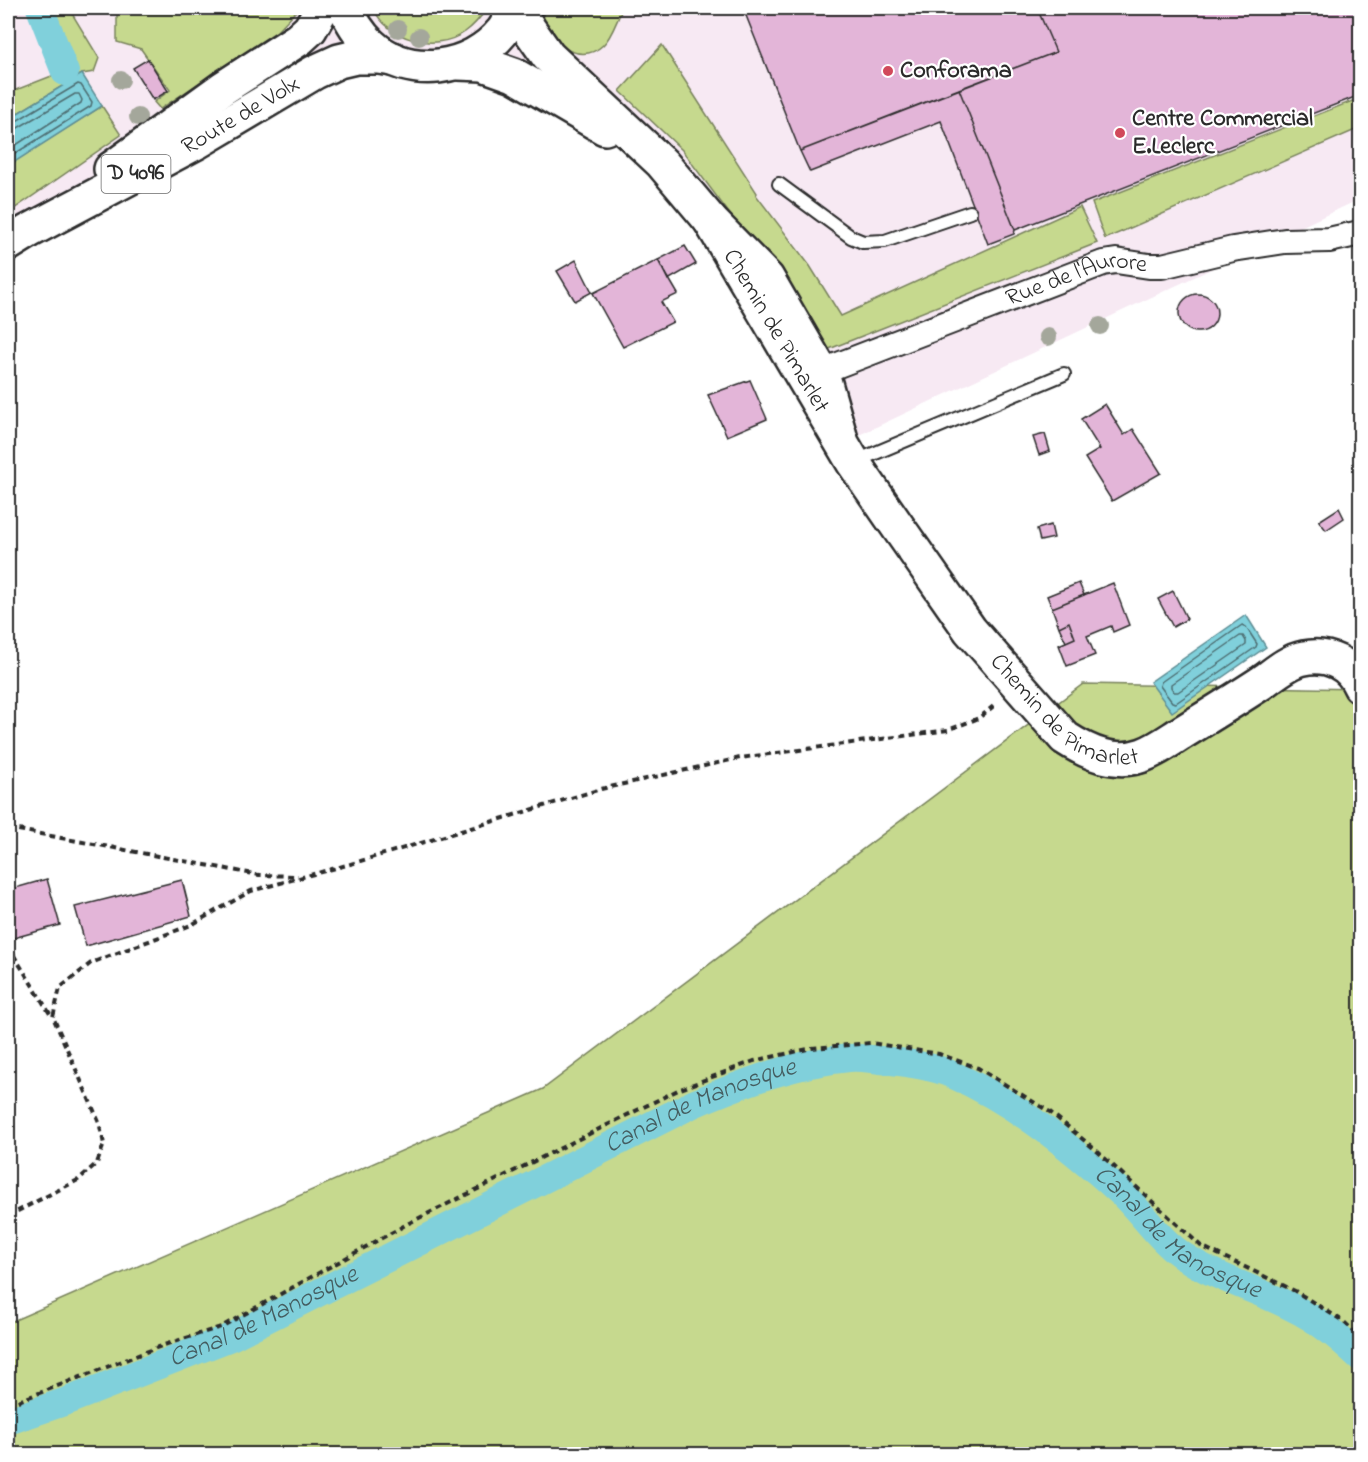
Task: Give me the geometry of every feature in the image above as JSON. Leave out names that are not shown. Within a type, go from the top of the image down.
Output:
[{"type":"street","name":"Route de Volx","points":[[18,237],[214,94],[299,39],[310,29],[322,8]]},
{"type":"street","points":[[345,8],[355,28],[372,46],[393,59],[425,67],[458,63],[483,51],[503,31],[516,8]]},
{"type":"street","name":"Chemin de Pimarlet","points":[[516,8],[548,56],[662,163],[710,220],[767,278],[847,452],[970,630],[1065,738],[1101,756],[1122,759],[1143,755],[1302,658],[1327,657],[1344,664],[1353,672],[1360,686]]},
{"type":"street","name":"Route de Volx","points":[[18,237],[197,142],[315,72],[339,61],[356,57],[393,59]]},
{"type":"street","name":"Chemin de Pimarlet","points":[[458,63],[494,66],[520,78],[662,163]]},
{"type":"street","name":"Chemin de Pimarlet","points":[[710,220],[748,286],[813,375]]},
{"type":"street","name":"Rue de l'Aurore","points":[[813,375],[1103,263],[1116,261],[1162,266],[1233,249],[1285,241],[1329,240],[1360,233]]},
{"type":"lane","points":[[779,184],[851,237],[863,242],[885,241],[970,212]]},
{"type":"lane","points":[[847,452],[1064,374]]},
{"type":"path","points":[[52,1017],[60,988],[91,963],[191,925],[251,891],[354,863],[601,789],[740,758],[948,730],[979,718],[1016,683]]},
{"type":"path","points":[[8,828],[259,875],[302,876]]},
{"type":"path","points":[[8,946],[52,1017],[99,1122],[104,1144],[97,1163],[78,1180],[8,1216]]},
{"type":"path","points":[[8,1405],[164,1345],[221,1327],[410,1223],[678,1090],[754,1061],[812,1048],[871,1043],[939,1054],[978,1068],[1050,1112],[1097,1151],[1201,1246],[1295,1291],[1343,1321],[1360,1337]]},
{"type":"shaded area","points":[[8,8],[1360,8],[1360,199],[842,443],[662,163],[527,81],[378,57],[8,244]]},
{"type":"green space","points":[[47,8],[72,8],[71,12],[99,58],[94,72],[82,74],[8,119],[8,93],[67,70]]},
{"type":"green space","points":[[117,8],[299,8],[277,31],[160,109],[154,102],[170,90],[141,49],[117,42]]},
{"type":"green space","points":[[373,8],[487,8],[478,21],[465,32],[440,42],[427,42],[413,40],[389,28]]},
{"type":"green space","points":[[543,8],[623,8],[606,42],[595,51],[579,53],[563,47],[550,34],[543,17]]},
{"type":"green space","points":[[662,45],[757,193],[756,195],[810,266],[841,316],[1080,207],[1097,243],[824,351],[729,225],[735,221],[682,150],[620,91]]},
{"type":"green space","points":[[1360,98],[1360,128],[1105,239],[1092,203]]},
{"type":"green space","points":[[102,106],[121,135],[8,213],[8,154],[13,162]]},
{"type":"green space","points":[[1083,684],[1360,689],[1360,1454],[8,1454],[8,1323],[543,1089]]},
{"type":"water","points":[[82,74],[102,106],[13,163],[8,154],[8,119]]},
{"type":"water","points":[[1246,615],[1266,647],[1172,712],[1150,682]]},
{"type":"building","name":"Conforama","points":[[743,8],[1037,8],[1056,52],[800,151]]},
{"type":"building","name":"Centre Commercial E.Leclerc","points":[[1037,8],[1360,8],[1360,95],[1015,230],[959,89],[1056,52]]},
{"type":"building","points":[[148,59],[168,91],[153,100],[133,68]]},
{"type":"building","points":[[959,89],[1015,230],[1014,234],[988,244],[941,121],[810,172],[800,151]]},
{"type":"building","points":[[685,246],[696,264],[668,280],[658,260]]},
{"type":"building","points":[[576,260],[592,292],[575,301],[557,271]]},
{"type":"building","points":[[658,260],[678,294],[661,302],[673,322],[623,347],[593,293]]},
{"type":"building","points":[[1198,294],[1211,300],[1217,313],[1211,326],[1198,332],[1185,326],[1179,313],[1185,300]]},
{"type":"building","points":[[750,380],[767,419],[727,436],[708,395]]},
{"type":"building","points":[[1105,404],[1124,435],[1133,429],[1161,473],[1112,501],[1085,458],[1100,449],[1081,419]]},
{"type":"building","points":[[1045,434],[1050,451],[1039,455],[1033,437]]},
{"type":"building","points":[[1339,508],[1344,518],[1326,530],[1319,521]]},
{"type":"building","points":[[1051,525],[1054,538],[1040,541],[1037,529]]},
{"type":"building","points":[[1079,583],[1084,595],[1052,608],[1047,596]]},
{"type":"building","points":[[1113,583],[1129,625],[1113,632],[1111,626],[1087,636],[1095,655],[1067,666],[1059,645],[1075,638],[1069,622],[1059,627],[1052,608]]},
{"type":"building","points":[[1173,591],[1187,619],[1173,627],[1158,599]]},
{"type":"building","points":[[1069,622],[1075,638],[1066,642],[1059,627]]},
{"type":"building","points":[[47,879],[60,925],[10,939],[8,935],[8,890]]},
{"type":"building","points":[[182,880],[191,916],[86,946],[75,907]]},
{"type":"waterway","points":[[40,8],[65,72]]},
{"type":"waterway","name":"Canal de Manosque","points":[[8,1421],[67,1401],[231,1337],[693,1104],[789,1069],[853,1058],[934,1068],[996,1097],[1039,1125],[1099,1173],[1175,1250],[1213,1273],[1274,1298],[1311,1317],[1360,1357]]},
{"type":"place","name":"Conforama","points":[[888,71]]},
{"type":"place","name":"Centre Commercial E.Leclerc","points":[[1120,133]]}]
